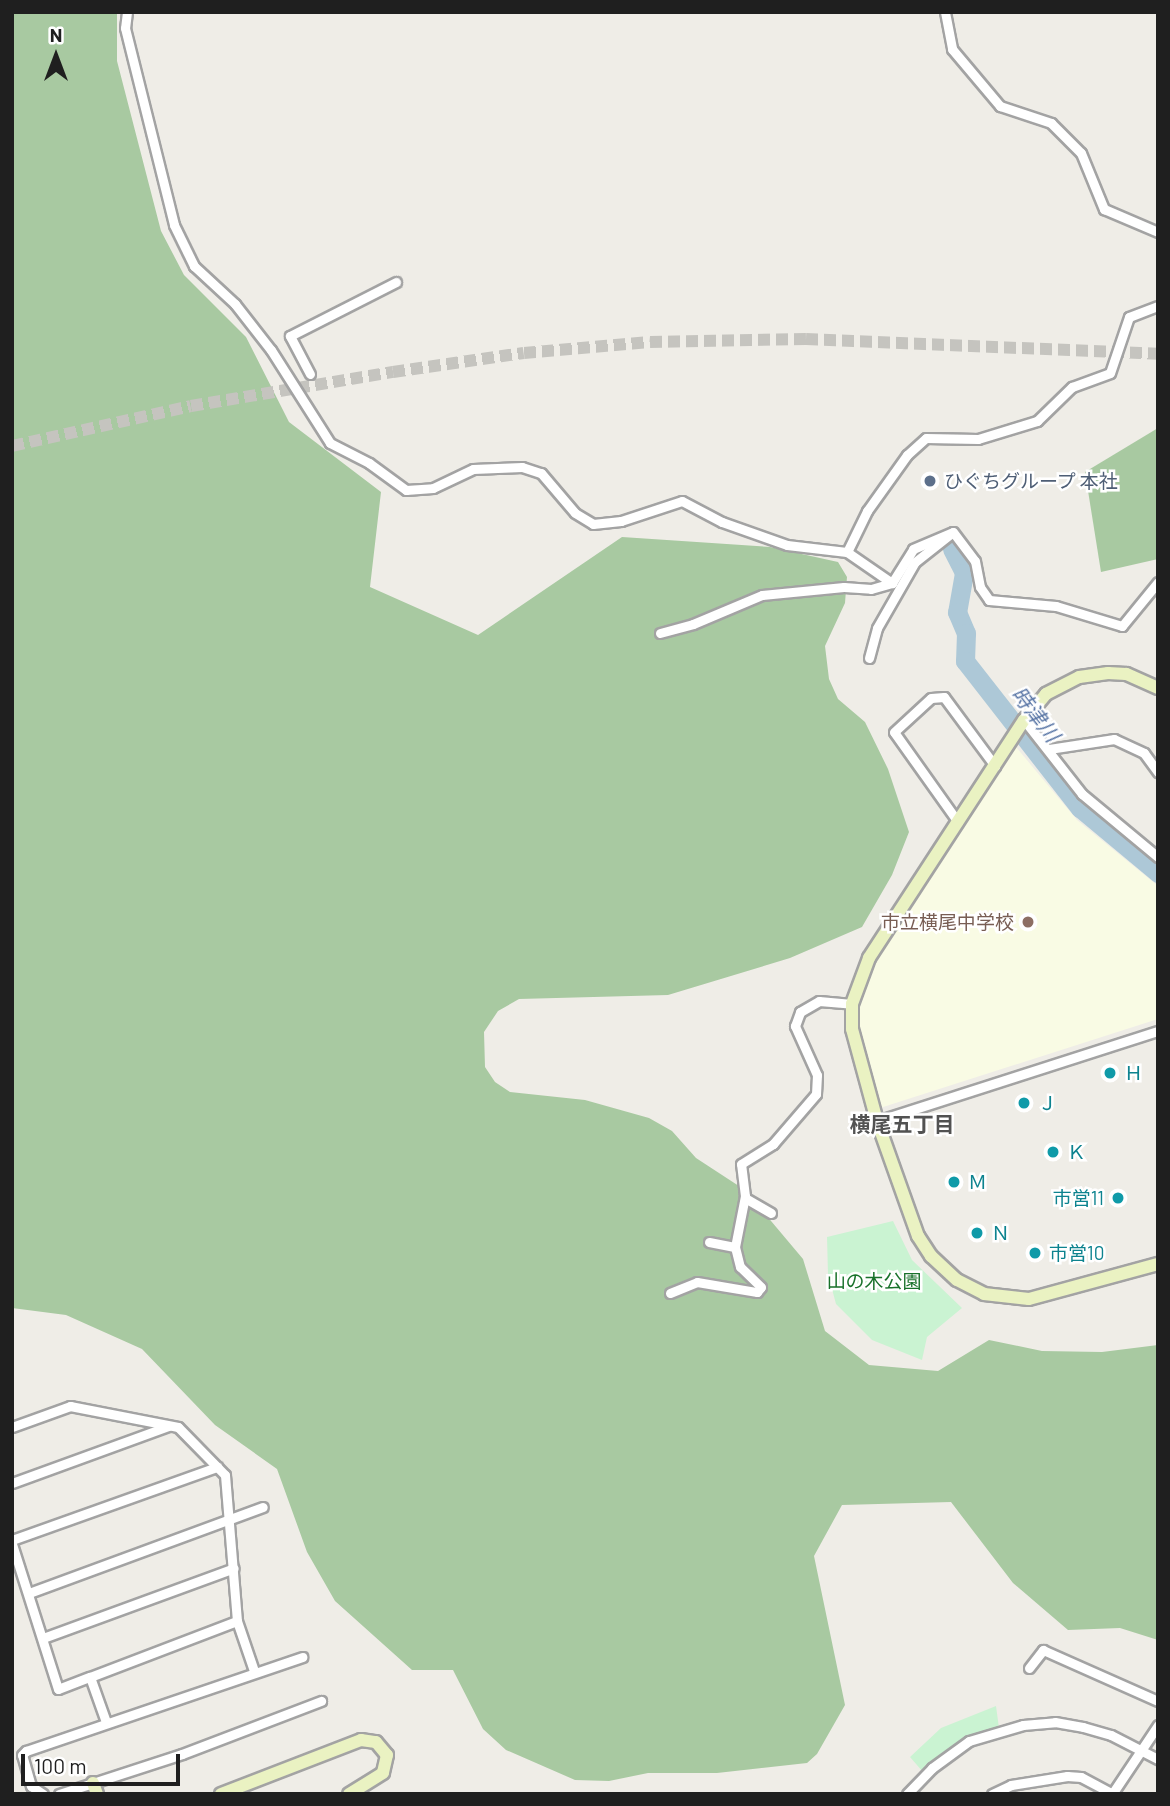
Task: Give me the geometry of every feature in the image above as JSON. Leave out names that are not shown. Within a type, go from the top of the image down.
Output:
[{"type":"street","points":[[127,12],[125,28],[174,225],[194,266],[235,304],[271,350],[330,443],[369,463],[406,490],[433,488],[473,469],[522,467],[541,472],[575,513],[593,524],[621,521],[682,501],[722,522],[787,545],[847,552],[892,583]]},
{"type":"street","points":[[945,12],[952,49],[1000,106],[1051,123],[1081,153],[1104,209],[1158,232]]},
{"type":"street","points":[[310,374],[290,336],[396,282]]},
{"type":"street","points":[[847,552],[867,511],[907,455],[926,438],[978,439],[1037,421],[1072,387],[1110,373],[1129,317],[1158,306]]},
{"type":"street","points":[[953,532],[975,561],[980,587],[989,600],[1056,606],[1122,626],[1158,582]]},
{"type":"street","points":[[660,632],[692,624],[762,595],[844,587],[871,589],[892,583],[913,549],[953,532]]},
{"type":"street","points":[[869,658],[877,628],[915,562],[953,532]]},
{"type":"street","points":[[1158,688],[1126,674],[1079,677],[1046,694],[1024,720],[869,958],[852,1004],[853,1047],[918,1236],[930,1256],[957,1280],[985,1294],[1029,1299],[1158,1264]]},
{"type":"street","points":[[958,822],[894,732],[931,698],[944,697],[995,766]]},
{"type":"street","points":[[1024,720],[1082,794],[1158,857]]},
{"type":"street","points":[[1049,749],[1114,739],[1144,753],[1158,772]]},
{"type":"street","points":[[670,1293],[698,1282],[757,1292],[761,1287],[740,1267],[735,1247],[745,1198],[743,1160],[773,1144],[816,1094],[817,1075],[795,1026],[800,1012],[819,1002],[852,1004]]},
{"type":"street","points":[[877,1121],[1158,1031]]},
{"type":"street","points":[[745,1198],[771,1213]]},
{"type":"street","points":[[709,1242],[735,1247]]},
{"type":"street","points":[[12,1427],[70,1406],[178,1427],[225,1475],[232,1517],[237,1621],[254,1671]]},
{"type":"street","points":[[12,1483],[170,1426]]},
{"type":"street","points":[[217,1467],[12,1542],[58,1689],[237,1621]]},
{"type":"street","points":[[29,1592],[263,1507]]},
{"type":"street","points":[[43,1638],[234,1568]]},
{"type":"street","points":[[1029,1668],[1043,1650],[1158,1702]]},
{"type":"street","points":[[43,1794],[31,1786],[22,1755],[106,1722],[302,1657]]},
{"type":"street","points":[[90,1677],[106,1722]]},
{"type":"street","points":[[60,1794],[95,1788],[321,1701]]},
{"type":"street","points":[[907,1794],[932,1768],[969,1741],[1023,1725],[1055,1722],[1083,1727],[1158,1759]]},
{"type":"street","points":[[992,1794],[1011,1785],[1067,1776],[1081,1777],[1113,1794],[1158,1725]]},
{"type":"street","points":[[221,1794],[361,1740],[376,1742],[387,1755],[383,1773],[349,1794]]},
{"type":"shaded area","name":"市立横尾中学校","points":[[1016,747],[1077,820],[1158,886],[1158,1019],[880,1108],[860,1045],[859,1001],[875,958]]},
{"type":"green space","points":[[12,12],[117,12],[117,61],[161,231],[184,275],[246,337],[289,422],[381,492],[370,587],[478,635],[622,537],[770,547],[838,562],[847,577],[845,603],[825,646],[829,679],[838,699],[865,722],[888,769],[909,832],[892,875],[862,927],[790,958],[668,995],[519,999],[498,1011],[484,1032],[485,1067],[495,1082],[510,1092],[585,1100],[649,1118],[672,1131],[696,1158],[745,1190],[803,1259],[825,1331],[869,1365],[938,1371],[989,1340],[1042,1351],[1102,1352],[1158,1345],[1158,1640],[1120,1628],[1068,1630],[1013,1583],[951,1502],[842,1505],[814,1556],[845,1705],[817,1754],[807,1763],[717,1773],[648,1773],[609,1781],[575,1780],[506,1750],[483,1729],[453,1670],[412,1670],[335,1601],[307,1552],[277,1469],[215,1425],[142,1349],[66,1315],[12,1308]]},
{"type":"green space","points":[[1158,428],[1158,559],[1101,572],[1085,472]]},
{"type":"green space","name":"山の木公園","points":[[893,1221],[912,1260],[962,1308],[927,1337],[922,1360],[872,1340],[836,1304],[828,1274],[827,1237]]},
{"type":"green space","points":[[996,1706],[999,1728],[959,1744],[923,1772],[910,1757],[941,1728]]},
{"type":"waterway","name":"時津川","points":[[952,549],[964,573],[957,612],[966,633],[965,661],[1080,808],[1158,873]]},
{"type":"tunnel","points":[[12,446],[191,406],[393,372],[524,353],[650,342],[806,339],[1158,354]]},
{"type":"place","name":"ひぐちグループ 本社","points":[[930,481]]},
{"type":"place","name":"市立横尾中学校","points":[[1028,922]]},
{"type":"place","name":"Ｈ","points":[[1110,1073]]},
{"type":"place","name":"Ｊ","points":[[1024,1103]]},
{"type":"place","name":"Ｋ","points":[[1053,1152]]},
{"type":"place","name":"Ｍ","points":[[954,1182]]},
{"type":"place","name":"市営11","points":[[1118,1198]]},
{"type":"place","name":"Ｎ","points":[[977,1233]]},
{"type":"place","name":"市営10","points":[[1035,1253]]},
{"type":"district","name":"横尾五丁目","points":[[902,1124]]}]
